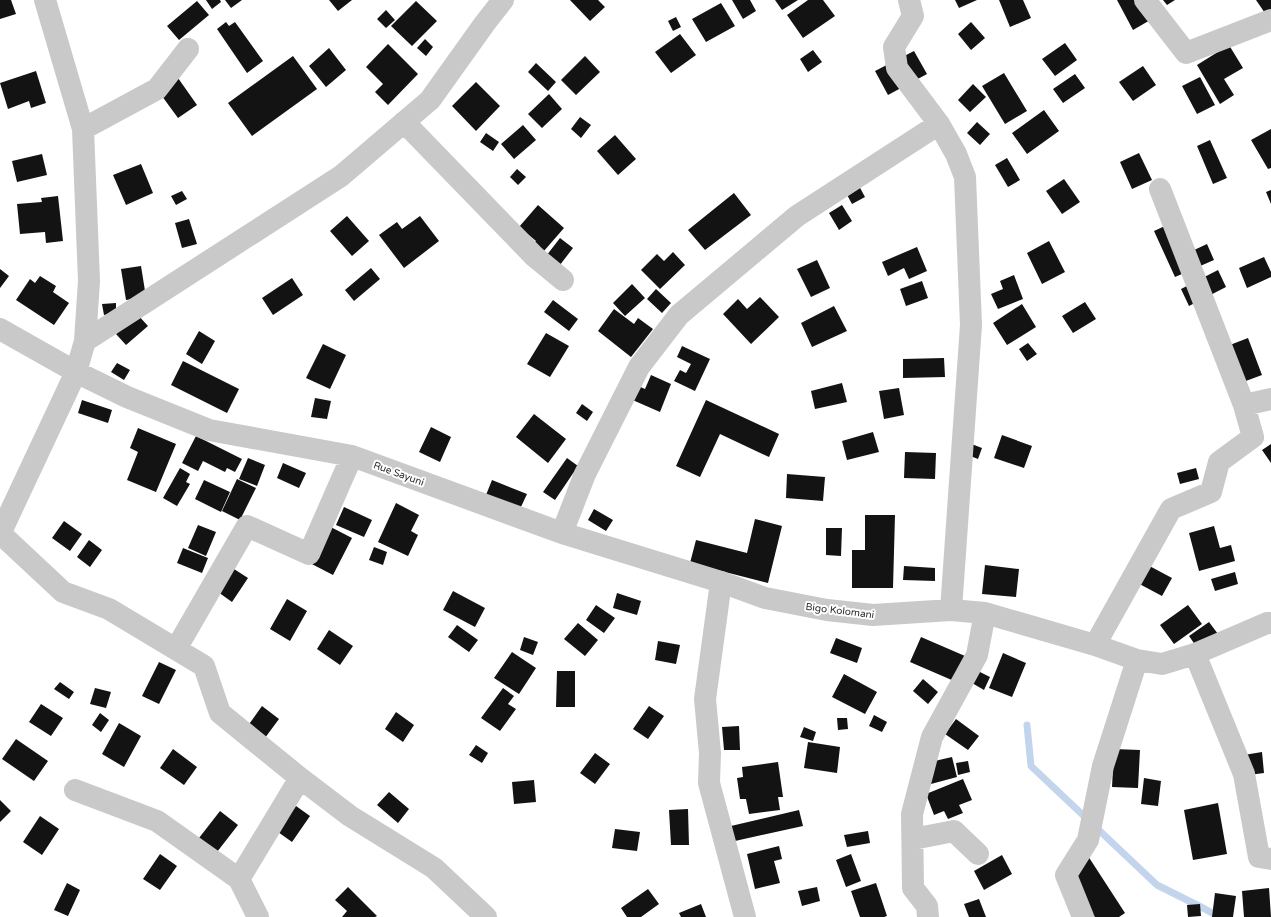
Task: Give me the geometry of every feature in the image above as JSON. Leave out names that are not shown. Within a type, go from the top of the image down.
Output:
[{"type":"street","points":[[45,0],[82,129],[89,281],[85,341],[76,372],[0,534],[63,592],[109,609],[204,666],[220,713],[300,778],[350,816],[434,868],[486,917]]},
{"type":"street","points":[[85,341],[341,176],[430,100],[502,0]]},
{"type":"street","points":[[909,0],[913,16],[894,47],[897,68],[939,124],[956,154],[966,178],[971,325],[951,610]]},
{"type":"street","points":[[1145,0],[1186,54],[1271,20]]},
{"type":"street","points":[[82,129],[157,89],[188,49]]},
{"type":"street","points":[[404,122],[534,256],[563,280]]},
{"type":"street","points":[[562,533],[585,474],[639,367],[679,315],[797,216],[939,124]]},
{"type":"street","points":[[1095,645],[1171,509],[1211,492],[1219,462],[1253,438],[1244,405],[1160,189]]},
{"type":"street","name":"Rue Sayuni","points":[[0,329],[76,372],[127,397],[210,430],[352,456],[562,533],[721,582]]},
{"type":"street","points":[[1244,405],[1271,399]]},
{"type":"street","points":[[176,649],[247,526],[309,554],[352,456]]},
{"type":"street","points":[[721,582],[705,699],[710,753],[709,783],[745,917]]},
{"type":"street","name":"Bigo Kolomani","points":[[721,582],[765,598],[827,610],[873,615],[951,610],[985,613],[1095,645],[1137,660],[1162,664],[1195,654],[1271,622]]},
{"type":"street","points":[[928,917],[927,906],[913,888],[912,814],[932,737],[977,655],[985,613]]},
{"type":"street","points":[[1195,654],[1244,774],[1259,857],[1271,859]]},
{"type":"street","points":[[1082,917],[1066,875],[1088,840],[1103,766],[1137,660]]},
{"type":"street","points":[[239,879],[300,778]]},
{"type":"street","points":[[75,790],[157,821],[239,879],[258,917]]},
{"type":"street","points":[[912,839],[954,831],[978,854]]},
{"type":"building","points":[[0,0],[11,0],[16,14],[0,19]]},
{"type":"building","points":[[206,0],[220,0],[221,2],[212,9]]},
{"type":"building","points":[[225,0],[242,0],[231,8]]},
{"type":"building","points":[[329,0],[352,0],[338,11]]},
{"type":"building","points":[[570,0],[598,0],[605,7],[590,21]]},
{"type":"building","points":[[732,0],[750,0],[756,11],[743,19]]},
{"type":"building","points":[[775,0],[798,0],[782,10]]},
{"type":"building","points":[[808,0],[823,0],[835,16],[803,38],[787,15]]},
{"type":"building","points":[[955,0],[977,0],[959,8]]},
{"type":"building","points":[[999,0],[1023,0],[1031,18],[1010,27]]},
{"type":"building","points":[[1117,0],[1157,0],[1152,19],[1133,30]]},
{"type":"building","points":[[1163,0],[1175,0],[1167,5]]},
{"type":"building","points":[[1256,0],[1271,0],[1271,18],[1269,19]]},
{"type":"building","points":[[197,1],[209,15],[179,40],[167,26]]},
{"type":"building","points":[[416,1],[437,21],[412,46],[391,26]]},
{"type":"building","points":[[721,3],[735,26],[706,42],[692,19]]},
{"type":"building","points":[[386,10],[395,20],[386,28],[377,19]]},
{"type":"building","points":[[676,17],[681,27],[673,31],[668,21]]},
{"type":"building","points":[[226,22],[229,26],[235,22],[263,61],[247,73],[217,29]]},
{"type":"building","points":[[971,22],[985,38],[971,50],[958,34]]},
{"type":"building","points":[[680,34],[696,55],[671,73],[655,52]]},
{"type":"building","points":[[425,39],[433,47],[426,56],[417,48]]},
{"type":"building","points":[[1065,43],[1077,60],[1055,76],[1042,59]]},
{"type":"building","points":[[388,44],[418,74],[388,105],[375,92],[383,84],[366,67]]},
{"type":"building","points":[[1229,45],[1243,68],[1224,79],[1234,95],[1220,104],[1197,65]]},
{"type":"building","points":[[329,48],[346,70],[326,87],[309,66]]},
{"type":"building","points":[[813,50],[822,62],[808,72],[800,59]]},
{"type":"building","points":[[914,51],[927,74],[888,95],[875,71]]},
{"type":"building","points":[[293,56],[317,89],[252,136],[228,103]]},
{"type":"building","points":[[585,56],[600,72],[576,95],[561,80]]},
{"type":"building","points":[[536,63],[556,82],[548,91],[528,72]]},
{"type":"building","points":[[1143,66],[1156,85],[1133,101],[1119,82]]},
{"type":"building","points":[[36,71],[46,103],[31,108],[29,101],[8,109],[0,83]]},
{"type":"building","points":[[1004,73],[1027,111],[1005,124],[982,86]]},
{"type":"building","points":[[1075,74],[1085,88],[1063,103],[1053,89]]},
{"type":"building","points":[[1200,77],[1215,105],[1197,114],[1182,86]]},
{"type":"building","points":[[178,78],[197,105],[178,118],[159,92]]},
{"type":"building","points":[[476,82],[500,106],[476,131],[452,106]]},
{"type":"building","points":[[973,84],[986,97],[970,112],[958,100]]},
{"type":"building","points":[[549,94],[562,109],[542,128],[528,114]]},
{"type":"building","points":[[1044,110],[1059,131],[1027,154],[1012,133]]},
{"type":"building","points":[[580,117],[591,125],[581,138],[571,129]]},
{"type":"building","points":[[977,122],[990,134],[980,145],[967,133]]},
{"type":"building","points":[[523,125],[536,140],[514,159],[501,144]]},
{"type":"building","points":[[1271,129],[1271,168],[1268,169],[1251,140]]},
{"type":"building","points":[[486,133],[499,142],[493,151],[480,142]]},
{"type":"building","points":[[615,135],[636,159],[618,175],[597,151]]},
{"type":"building","points":[[1210,140],[1227,178],[1213,184],[1197,146]]},
{"type":"building","points":[[1139,153],[1152,180],[1132,189],[1120,162]]},
{"type":"building","points":[[42,154],[47,175],[17,182],[12,161]]},
{"type":"building","points":[[1007,158],[1020,180],[1008,187],[995,165]]},
{"type":"building","points":[[141,164],[153,193],[126,205],[113,175]]},
{"type":"building","points":[[517,169],[526,177],[518,185],[510,177]]},
{"type":"building","points":[[1064,179],[1080,202],[1062,214],[1046,191]]},
{"type":"building","points":[[859,186],[865,197],[852,204],[846,193]]},
{"type":"building","points":[[1271,190],[1271,204],[1266,192]]},
{"type":"building","points":[[182,191],[187,199],[176,205],[171,196]]},
{"type":"building","points":[[734,193],[751,215],[705,250],[688,230]]},
{"type":"building","points":[[58,196],[63,241],[46,243],[45,232],[20,234],[17,204],[42,202],[41,198]]},
{"type":"building","points":[[538,205],[564,228],[537,259],[527,250],[536,241],[519,227]]},
{"type":"building","points":[[842,205],[852,221],[839,230],[829,213]]},
{"type":"building","points":[[347,216],[369,241],[352,256],[330,231]]},
{"type":"building","points":[[420,216],[439,241],[404,268],[379,235],[397,222],[402,229]]},
{"type":"building","points":[[189,219],[197,244],[182,248],[175,223]]},
{"type":"building","points":[[1178,220],[1192,251],[1207,244],[1214,260],[1175,277],[1154,231]]},
{"type":"building","points":[[560,238],[573,248],[553,274],[540,264]]},
{"type":"building","points":[[1049,241],[1065,272],[1042,284],[1027,253]]},
{"type":"building","points":[[917,247],[927,271],[909,279],[904,268],[888,276],[882,262]]},
{"type":"building","points":[[673,252],[685,265],[660,289],[641,270],[657,254],[664,261]]},
{"type":"building","points":[[1264,257],[1271,272],[1271,277],[1247,288],[1239,268]]},
{"type":"building","points":[[817,260],[830,288],[811,297],[797,269]]},
{"type":"building","points":[[141,266],[146,297],[126,300],[121,269]]},
{"type":"building","points":[[371,268],[380,279],[354,301],[345,290]]},
{"type":"building","points":[[0,269],[9,276],[0,288]]},
{"type":"building","points":[[1218,270],[1226,287],[1189,306],[1181,289]]},
{"type":"building","points":[[1014,275],[1023,299],[998,309],[991,294],[1003,289],[1000,281]]},
{"type":"building","points":[[40,276],[56,286],[53,292],[69,303],[54,325],[16,300],[30,279],[35,283]]},
{"type":"building","points":[[292,278],[303,295],[273,315],[262,298]]},
{"type":"building","points":[[922,281],[928,298],[906,306],[900,289]]},
{"type":"building","points":[[632,284],[645,298],[625,316],[613,303]]},
{"type":"building","points":[[656,289],[671,303],[662,313],[647,299]]},
{"type":"building","points":[[760,297],[779,317],[751,344],[723,314],[738,299],[747,309]]},
{"type":"building","points":[[553,300],[578,319],[569,331],[544,312]]},
{"type":"building","points":[[1085,302],[1096,319],[1073,333],[1062,316]]},
{"type":"building","points":[[116,303],[116,313],[104,315],[102,304]]},
{"type":"building","points":[[1022,304],[1036,327],[1007,345],[993,323]]},
{"type":"building","points":[[834,306],[847,331],[812,347],[801,323]]},
{"type":"building","points":[[614,309],[634,324],[638,318],[653,329],[631,357],[598,331]]},
{"type":"building","points":[[137,314],[148,326],[126,345],[116,334]]},
{"type":"building","points":[[199,331],[215,341],[202,364],[186,354]]},
{"type":"building","points":[[546,333],[569,346],[550,377],[527,364]]},
{"type":"building","points":[[1248,338],[1262,375],[1235,385],[1222,348]]},
{"type":"building","points":[[1028,343],[1037,354],[1027,361],[1019,349]]},
{"type":"building","points":[[323,344],[346,355],[330,389],[306,378]]},
{"type":"building","points":[[682,346],[710,359],[695,391],[674,381],[680,370],[686,373],[691,364],[677,357]]},
{"type":"building","points":[[944,358],[945,377],[903,378],[903,359]]},
{"type":"building","points":[[183,361],[239,389],[227,413],[171,385]]},
{"type":"building","points":[[117,363],[130,370],[124,380],[111,372]]},
{"type":"building","points":[[651,375],[671,384],[660,412],[628,398],[634,384],[645,389]]},
{"type":"building","points":[[842,383],[847,402],[815,409],[811,391]]},
{"type":"building","points":[[899,388],[904,415],[884,419],[879,391]]},
{"type":"building","points":[[315,398],[331,401],[327,419],[311,417]]},
{"type":"building","points":[[82,400],[112,410],[108,423],[78,413]]},
{"type":"building","points":[[706,400],[779,434],[769,457],[720,434],[700,477],[676,466]]},
{"type":"building","points":[[582,404],[593,412],[587,421],[576,413]]},
{"type":"building","points":[[534,414],[566,439],[548,463],[516,437]]},
{"type":"building","points":[[431,427],[451,437],[440,462],[419,452]]},
{"type":"building","points":[[138,428],[176,444],[156,492],[127,480],[138,452],[130,448]]},
{"type":"building","points":[[873,432],[879,452],[847,460],[842,441]]},
{"type":"building","points":[[1002,435],[1032,446],[1024,468],[994,458]]},
{"type":"building","points":[[196,436],[242,459],[235,472],[227,468],[225,472],[203,461],[198,471],[182,463]]},
{"type":"building","points":[[969,443],[982,448],[978,459],[965,454]]},
{"type":"building","points":[[1271,444],[1271,463],[1262,450]]},
{"type":"building","points":[[905,452],[936,453],[935,479],[904,478]]},
{"type":"building","points":[[248,458],[265,465],[257,486],[239,479]]},
{"type":"building","points":[[567,458],[578,466],[555,500],[543,492]]},
{"type":"building","points":[[283,463],[306,473],[299,488],[277,478]]},
{"type":"building","points":[[180,468],[190,474],[186,482],[190,484],[177,506],[163,498]]},
{"type":"building","points":[[1196,468],[1199,479],[1180,484],[1177,473]]},
{"type":"building","points":[[787,474],[825,477],[823,501],[786,498]]},
{"type":"building","points":[[237,479],[256,488],[240,520],[222,511]]},
{"type":"building","points":[[204,480],[230,492],[221,512],[195,499]]},
{"type":"building","points":[[492,480],[527,494],[520,509],[486,495]]},
{"type":"building","points":[[396,503],[419,515],[411,531],[418,535],[408,556],[378,542]]},
{"type":"building","points":[[344,507],[372,520],[364,537],[336,525]]},
{"type":"building","points":[[594,509],[613,520],[606,531],[588,520]]},
{"type":"building","points":[[865,515],[895,515],[893,588],[852,588],[852,550],[865,550]]},
{"type":"building","points":[[755,519],[782,526],[768,583],[690,563],[696,540],[747,553]]},
{"type":"building","points":[[64,521],[82,534],[70,551],[52,538]]},
{"type":"building","points":[[323,523],[352,538],[333,575],[304,560]]},
{"type":"building","points":[[198,525],[216,532],[206,556],[188,548]]},
{"type":"building","points":[[1214,526],[1220,548],[1231,545],[1235,561],[1199,571],[1189,533]]},
{"type":"building","points":[[826,528],[842,528],[841,556],[826,555]]},
{"type":"building","points":[[89,540],[102,550],[90,567],[77,557]]},
{"type":"building","points":[[374,547],[387,552],[383,565],[369,560]]},
{"type":"building","points":[[183,548],[208,558],[202,573],[177,563]]},
{"type":"building","points":[[1142,562],[1172,578],[1162,596],[1132,580]]},
{"type":"building","points":[[985,565],[1019,569],[1016,597],[982,594]]},
{"type":"building","points":[[904,566],[935,568],[935,581],[903,580]]},
{"type":"building","points":[[234,569],[248,578],[232,602],[218,592]]},
{"type":"building","points":[[1235,572],[1238,584],[1215,591],[1211,579]]},
{"type":"building","points":[[453,591],[485,608],[475,627],[443,610]]},
{"type":"building","points":[[617,593],[641,601],[637,615],[613,608]]},
{"type":"building","points":[[287,599],[307,611],[290,641],[270,629]]},
{"type":"building","points":[[596,605],[615,618],[604,633],[586,620]]},
{"type":"building","points":[[1188,605],[1202,624],[1174,644],[1160,625]]},
{"type":"building","points":[[1209,622],[1218,634],[1198,649],[1189,636]]},
{"type":"building","points":[[578,623],[598,640],[585,656],[564,639]]},
{"type":"building","points":[[457,625],[478,640],[469,652],[448,637]]},
{"type":"building","points":[[329,630],[353,646],[340,665],[317,649]]},
{"type":"building","points":[[524,637],[538,642],[533,655],[520,650]]},
{"type":"building","points":[[921,637],[965,656],[954,681],[910,662]]},
{"type":"building","points":[[836,638],[862,648],[857,663],[830,653]]},
{"type":"building","points":[[658,641],[680,645],[676,664],[655,660]]},
{"type":"building","points":[[512,652],[536,668],[519,694],[494,678]]},
{"type":"building","points":[[1003,653],[1026,663],[1012,697],[989,688]]},
{"type":"building","points":[[159,662],[176,670],[159,704],[142,696]]},
{"type":"building","points":[[557,671],[575,671],[575,707],[556,707]]},
{"type":"building","points":[[978,671],[990,677],[984,690],[972,683]]},
{"type":"building","points":[[844,674],[877,692],[865,714],[832,697]]},
{"type":"building","points":[[923,679],[938,692],[928,704],[913,691]]},
{"type":"building","points":[[60,682],[74,692],[69,699],[54,689]]},
{"type":"building","points":[[95,688],[111,692],[106,708],[90,704]]},
{"type":"building","points":[[503,688],[514,696],[508,704],[516,709],[500,731],[481,718]]},
{"type":"building","points":[[41,704],[63,718],[51,736],[29,722]]},
{"type":"building","points":[[262,706],[279,719],[259,746],[242,734]]},
{"type":"building","points":[[649,706],[664,716],[648,739],[633,729]]},
{"type":"building","points":[[396,712],[414,725],[403,742],[385,729]]},
{"type":"building","points":[[100,713],[109,720],[101,732],[92,725]]},
{"type":"building","points":[[874,715],[887,722],[882,732],[869,726]]},
{"type":"building","points":[[837,718],[847,718],[848,729],[838,730]]},
{"type":"building","points":[[956,719],[979,736],[968,750],[945,734]]},
{"type":"building","points":[[119,723],[141,736],[124,767],[102,754]]},
{"type":"building","points":[[739,726],[740,750],[724,750],[722,727]]},
{"type":"building","points":[[804,727],[816,732],[813,741],[800,737]]},
{"type":"building","points":[[16,739],[48,761],[34,781],[2,759]]},
{"type":"building","points":[[808,742],[840,747],[837,773],[804,768]]},
{"type":"building","points":[[476,745],[488,753],[482,763],[469,755]]},
{"type":"building","points":[[173,749],[197,767],[184,785],[160,768]]},
{"type":"building","points":[[1114,749],[1140,750],[1138,788],[1112,787]]},
{"type":"building","points":[[1262,752],[1264,773],[1234,777],[1232,757]]},
{"type":"building","points":[[595,753],[610,764],[595,784],[580,773]]},
{"type":"building","points":[[952,757],[957,777],[931,784],[926,763]]},
{"type":"building","points":[[968,761],[970,772],[958,775],[956,763]]},
{"type":"building","points":[[778,762],[783,797],[778,797],[780,810],[749,814],[746,799],[740,799],[737,778],[743,777],[742,767]]},
{"type":"building","points":[[1144,778],[1161,781],[1158,806],[1141,804]]},
{"type":"building","points":[[963,779],[972,800],[959,805],[963,813],[948,819],[944,811],[934,815],[926,794]]},
{"type":"building","points":[[534,780],[536,802],[514,804],[512,782]]},
{"type":"building","points":[[389,792],[409,809],[398,823],[377,805]]},
{"type":"building","points":[[0,800],[11,811],[0,822]]},
{"type":"building","points":[[1218,803],[1227,854],[1193,860],[1184,810]]},
{"type":"building","points":[[296,806],[310,816],[292,842],[278,832]]},
{"type":"building","points":[[688,809],[689,845],[671,845],[669,810]]},
{"type":"building","points":[[799,810],[803,826],[735,841],[731,826]]},
{"type":"building","points":[[220,811],[238,825],[217,852],[199,838]]},
{"type":"building","points":[[40,816],[59,829],[42,855],[23,842]]},
{"type":"building","points":[[615,829],[640,832],[637,851],[612,848]]},
{"type":"building","points":[[868,831],[870,843],[847,847],[844,835]]},
{"type":"building","points":[[779,846],[782,859],[774,861],[780,883],[755,889],[747,854]]},
{"type":"building","points":[[160,854],[177,866],[160,890],[143,879]]},
{"type":"building","points":[[851,854],[861,881],[846,887],[836,860]]},
{"type":"building","points":[[1002,855],[1012,874],[984,890],[974,871]]},
{"type":"building","points":[[1088,856],[1125,913],[1119,917],[1095,917],[1065,872]]},
{"type":"building","points":[[67,883],[80,890],[68,916],[54,910]]},
{"type":"building","points":[[876,883],[887,916],[860,917],[851,891]]},
{"type":"building","points":[[348,887],[377,916],[342,917],[347,911],[335,900]]},
{"type":"building","points":[[817,887],[820,901],[802,906],[798,891]]},
{"type":"building","points":[[1269,888],[1271,917],[1244,917],[1242,891]]},
{"type":"building","points":[[648,889],[659,904],[641,917],[627,917],[621,908]]},
{"type":"building","points":[[1215,893],[1236,896],[1233,917],[1212,917]]},
{"type":"building","points":[[979,899],[986,917],[969,917],[964,904]]},
{"type":"building","points":[[701,904],[706,917],[681,917],[679,913]]},
{"type":"building","points":[[1200,904],[1201,916],[1188,917],[1187,905]]},
{"type":"waterway","points":[[1027,725],[1031,766],[1157,885],[1219,917]]}]
